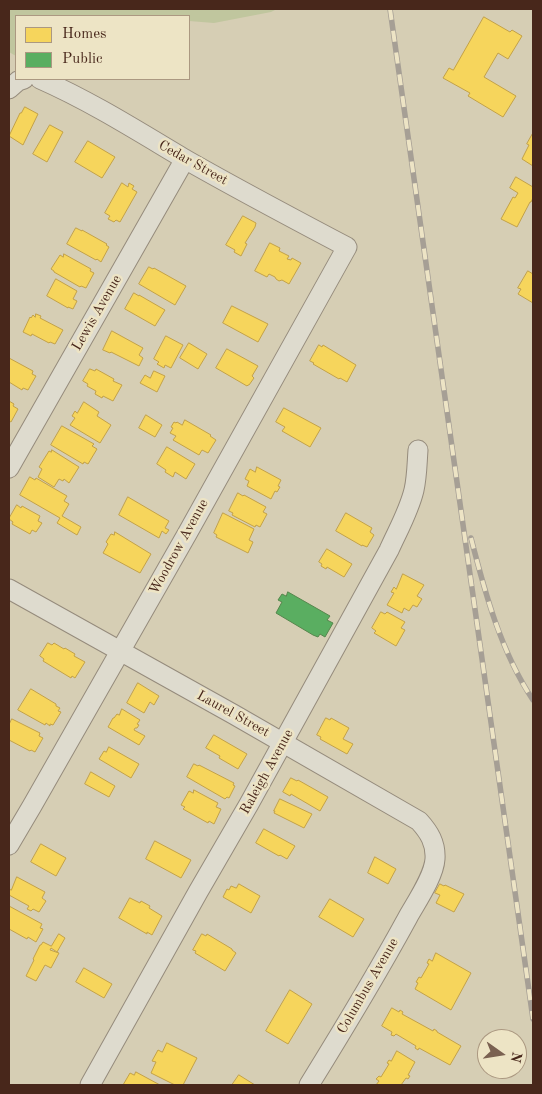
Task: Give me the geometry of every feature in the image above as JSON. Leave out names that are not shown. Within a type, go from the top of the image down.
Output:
[{"type":"street","points":[[9,89],[21,80]]},
{"type":"street","name":"Cedar Street","points":[[42,80],[101,109],[185,159],[347,248]]},
{"type":"street","name":"Lewis Avenue","points":[[9,468],[185,159]]},
{"type":"street","name":"Woodrow Avenue","points":[[9,845],[120,652],[347,248]]},
{"type":"street","name":"Raleigh Avenue","points":[[90,1085],[198,892],[250,804],[389,550],[407,512],[414,490],[418,450]]},
{"type":"street","name":"Laurel Street","points":[[9,589],[419,821],[428,831],[434,843],[436,859],[430,878],[425,886]]},
{"type":"street","name":"Columbus Avenue","points":[[309,1085],[378,972],[425,886]]},
{"type":"green space","points":[[9,9],[277,9],[271,12],[214,23],[190,21],[190,15],[15,15],[15,55],[9,52]]},
{"type":"building: Homes","points":[[484,17],[510,32],[512,30],[522,36],[508,59],[498,53],[484,77],[516,96],[503,117],[468,96],[470,93],[443,78],[449,68],[453,70]]},
{"type":"building: Homes","points":[[25,107],[38,114],[23,145],[9,136]]},
{"type":"building: Homes","points":[[50,125],[63,132],[47,162],[33,154]]},
{"type":"building: Homes","points":[[533,133],[533,166],[522,159]]},
{"type":"building: Homes","points":[[88,141],[115,157],[102,178],[75,162]]},
{"type":"building: Homes","points":[[516,177],[533,187],[533,198],[517,227],[501,219],[513,197],[515,198],[518,193],[510,188]]},
{"type":"building: Homes","points":[[122,183],[128,187],[129,183],[134,186],[132,189],[137,192],[120,222],[116,220],[114,222],[108,219],[110,216],[105,213]]},
{"type":"building: Homes","points":[[243,216],[256,223],[245,243],[247,244],[241,256],[226,245]]},
{"type":"building: Homes","points":[[76,228],[107,244],[109,247],[101,262],[67,244]]},
{"type":"building: Homes","points":[[270,243],[280,248],[279,251],[289,256],[287,259],[291,260],[292,258],[301,263],[289,284],[282,280],[279,281],[269,274],[267,277],[255,271]]},
{"type":"building: Homes","points":[[64,254],[91,269],[90,271],[94,273],[86,288],[80,287],[51,269],[60,255],[63,257]]},
{"type":"building: Homes","points":[[149,267],[186,286],[175,305],[139,284]]},
{"type":"building: Homes","points":[[528,271],[533,274],[533,303],[518,294],[521,289],[518,288]]},
{"type":"building: Homes","points":[[56,279],[77,291],[73,299],[77,301],[73,309],[47,296]]},
{"type":"building: Homes","points":[[134,293],[165,310],[155,326],[125,309]]},
{"type":"building: Homes","points":[[232,306],[268,324],[258,342],[223,323]]},
{"type":"building: Homes","points":[[36,314],[63,330],[55,344],[23,332],[30,317],[33,315],[35,317]]},
{"type":"building: Homes","points":[[112,331],[143,348],[139,355],[143,358],[139,366],[103,350]]},
{"type":"building: Homes","points":[[166,336],[183,345],[171,368],[165,365],[164,368],[157,364],[159,362],[154,359]]},
{"type":"building: Homes","points":[[189,343],[207,354],[198,369],[180,358]]},
{"type":"building: Homes","points":[[319,345],[322,347],[323,345],[356,365],[347,382],[310,361]]},
{"type":"building: Homes","points":[[227,349],[258,366],[252,376],[254,378],[249,385],[247,386],[216,368]]},
{"type":"building: Homes","points":[[9,358],[33,371],[32,374],[36,376],[28,390],[23,388],[22,390],[9,382]]},
{"type":"building: Homes","points":[[90,369],[95,371],[96,369],[122,385],[113,401],[95,394],[96,391],[87,386],[88,384],[83,381]]},
{"type":"building: Homes","points":[[154,371],[165,376],[157,392],[140,383],[145,375],[150,378]]},
{"type":"building: Homes","points":[[9,401],[18,409],[11,422],[9,421]]},
{"type":"building: Homes","points":[[84,402],[99,412],[97,416],[111,425],[100,443],[70,425],[75,418],[72,416],[75,411],[77,413]]},
{"type":"building: Homes","points":[[284,408],[321,428],[310,447],[282,431],[285,427],[276,422]]},
{"type":"building: Homes","points":[[146,415],[162,425],[155,437],[139,428]]},
{"type":"building: Homes","points":[[185,420],[216,440],[208,453],[202,450],[199,455],[173,440],[176,436],[170,433],[174,422],[182,425]]},
{"type":"building: Homes","points":[[62,426],[94,444],[92,446],[97,449],[88,464],[84,462],[83,464],[51,445]]},
{"type":"building: Homes","points":[[167,447],[195,464],[186,479],[175,472],[173,477],[157,464]]},
{"type":"building: Homes","points":[[52,450],[79,467],[69,483],[64,479],[63,481],[59,479],[54,487],[38,477],[42,469],[39,467],[49,451],[51,452]]},
{"type":"building: Homes","points":[[257,467],[281,480],[278,486],[280,487],[277,492],[275,491],[271,499],[247,486],[249,481],[245,479],[250,469],[255,472]]},
{"type":"building: Homes","points":[[30,477],[35,480],[36,478],[67,496],[64,501],[69,504],[62,516],[81,527],[77,535],[57,523],[60,518],[20,495]]},
{"type":"building: Homes","points":[[238,493],[266,507],[263,512],[267,514],[260,527],[256,525],[255,527],[232,515],[233,513],[229,511]]},
{"type":"building: Homes","points":[[128,497],[169,521],[165,528],[169,530],[166,534],[162,531],[159,538],[119,515]]},
{"type":"building: Homes","points":[[17,505],[40,516],[38,521],[42,523],[36,532],[32,530],[30,534],[12,524],[13,522],[9,519]]},
{"type":"building: Homes","points":[[223,513],[254,529],[249,540],[253,542],[248,553],[216,537],[217,535],[214,533]]},
{"type":"building: Homes","points":[[346,513],[372,528],[370,532],[374,535],[367,547],[336,531]]},
{"type":"building: Homes","points":[[115,532],[151,554],[140,573],[103,553],[108,544],[106,542],[111,534],[114,535]]},
{"type":"building: Homes","points":[[327,549],[352,564],[344,577],[327,567],[326,569],[321,566],[322,564],[319,562]]},
{"type":"building: Homes","points":[[403,574],[424,585],[417,596],[422,599],[417,607],[413,605],[409,611],[404,608],[402,613],[387,605],[394,593],[391,592],[394,587],[396,589]]},
{"type":"building: Homes","points":[[381,612],[385,614],[387,612],[405,622],[401,628],[405,630],[396,646],[374,633],[376,631],[372,628]]},
{"type":"building: Homes","points":[[48,643],[52,645],[54,643],[65,648],[85,662],[75,678],[72,676],[71,678],[43,661],[44,659],[40,656]]},
{"type":"building: Homes","points":[[138,683],[159,696],[154,705],[150,702],[144,713],[127,703]]},
{"type":"building: Homes","points":[[31,689],[60,708],[58,711],[61,712],[53,725],[50,724],[50,726],[46,723],[45,725],[18,710]]},
{"type":"building: Homes","points":[[122,709],[140,720],[137,724],[139,725],[134,730],[145,736],[139,745],[108,727],[113,718],[117,714],[119,715]]},
{"type":"building: Homes","points":[[326,718],[330,720],[331,718],[349,728],[343,739],[353,744],[347,754],[320,739],[321,737],[317,735]]},
{"type":"building: Homes","points":[[12,719],[40,733],[39,736],[43,738],[35,752],[9,740],[9,725]]},
{"type":"building: Homes","points":[[214,735],[247,754],[238,769],[206,748]]},
{"type":"building: Homes","points":[[109,747],[139,764],[131,778],[99,759]]},
{"type":"building: Homes","points":[[194,764],[234,783],[233,785],[235,786],[229,798],[225,799],[187,777]]},
{"type":"building: Homes","points":[[91,772],[115,786],[109,797],[85,784]]},
{"type":"building: Homes","points":[[291,778],[328,797],[320,811],[291,794],[290,796],[283,792]]},
{"type":"building: Homes","points":[[194,790],[218,803],[216,807],[221,809],[214,824],[209,821],[208,823],[183,809],[185,807],[181,805],[189,791],[193,793]]},
{"type":"building: Homes","points":[[280,799],[312,814],[304,828],[274,813]]},
{"type":"building: Homes","points":[[264,829],[295,846],[287,859],[256,843]]},
{"type":"building: Homes","points":[[155,841],[191,860],[181,878],[146,859]]},
{"type":"building: Homes","points":[[41,844],[66,858],[56,876],[31,862]]},
{"type":"building: Homes","points":[[375,857],[396,869],[388,884],[368,873]]},
{"type":"building: Homes","points":[[17,877],[45,892],[42,898],[46,901],[39,912],[27,909],[29,906],[9,895],[9,889],[11,890]]},
{"type":"building: Homes","points":[[239,884],[260,896],[251,913],[223,897],[227,889],[229,890],[231,886],[236,888]]},
{"type":"building: Homes","points":[[440,884],[464,894],[454,912],[436,903],[440,895],[435,893]]},
{"type":"building: Homes","points":[[130,898],[150,906],[149,908],[162,916],[152,935],[119,918]]},
{"type":"building: Homes","points":[[330,899],[364,919],[353,937],[319,917]]},
{"type":"building: Homes","points":[[9,906],[42,924],[40,928],[43,929],[36,942],[9,929]]},
{"type":"building: Homes","points":[[59,934],[65,938],[57,952],[51,948],[50,950],[59,953],[51,968],[45,965],[36,981],[26,976],[40,945],[43,942],[51,946]]},
{"type":"building: Homes","points":[[202,934],[206,936],[207,934],[236,953],[225,971],[193,950]]},
{"type":"building: Homes","points":[[436,953],[471,973],[451,1010],[415,989],[418,983],[416,982],[419,977],[421,978],[429,964],[427,963],[429,959],[432,961]]},
{"type":"building: Homes","points":[[84,968],[112,984],[104,998],[76,982]]},
{"type":"building: Homes","points":[[290,990],[312,1004],[288,1044],[266,1031]]},
{"type":"building: Homes","points":[[392,1008],[399,1012],[400,1010],[403,1012],[402,1014],[433,1031],[434,1029],[461,1046],[450,1065],[419,1048],[418,1050],[415,1048],[416,1046],[396,1034],[394,1036],[391,1035],[392,1032],[382,1026]]},
{"type":"building: Homes","points":[[167,1043],[197,1058],[183,1085],[175,1085],[151,1073],[156,1062],[152,1061],[158,1050],[162,1052]]},
{"type":"building: Homes","points":[[397,1051],[415,1062],[408,1075],[410,1076],[401,1085],[376,1085],[379,1081],[376,1079],[379,1076],[381,1077],[389,1064],[387,1063],[389,1060],[391,1061]]},
{"type":"building: Homes","points":[[136,1072],[160,1085],[123,1085],[130,1073],[134,1075]]},
{"type":"building: Homes","points":[[239,1075],[255,1085],[232,1085]]},
{"type":"building: Public","points":[[288,592],[330,616],[327,620],[333,623],[325,637],[320,634],[318,637],[313,635],[276,613],[282,602],[278,600],[282,594],[286,596]]},
{"type":"railway","points":[[390,9],[533,1019]]},
{"type":"railway","points":[[471,538],[495,622],[512,662],[533,700]]}]
